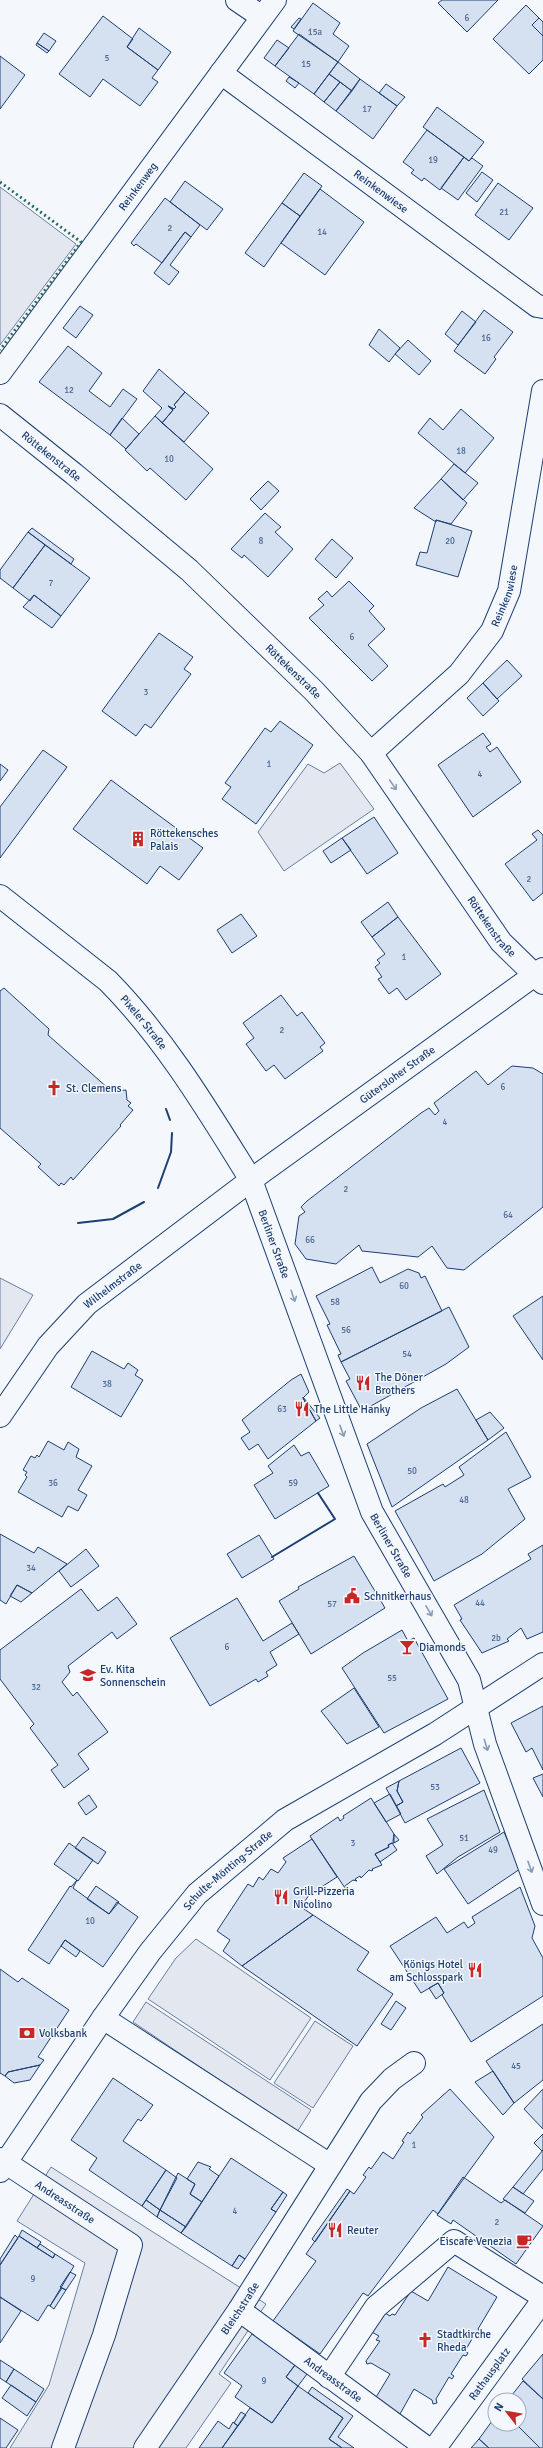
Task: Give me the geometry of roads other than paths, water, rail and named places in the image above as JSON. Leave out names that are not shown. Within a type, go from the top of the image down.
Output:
[{"type":"street","points":[[237,0],[262,18]]},
{"type":"street","name":"Reinkenweg","points":[[0,373],[275,0]]},
{"type":"street","name":"Reinkenwiese","points":[[221,73],[537,306],[543,307]]},
{"type":"street","name":"Reinkenwiese","points":[[371,753],[460,674],[492,631],[509,591],[543,391]]},
{"type":"street","name":"Röttekenstraße","points":[[0,415],[189,570],[314,691],[371,753],[501,942],[540,975]]},
{"type":"street","name":"Pixeler Straße","points":[[0,896],[108,981],[122,996],[187,1076],[251,1180]]},
{"type":"street","name":"Gütersloher Straße","points":[[251,1180],[540,975]]},
{"type":"street","name":"Wilhelmstraße","points":[[0,1416],[48,1346],[88,1304],[251,1180]]},
{"type":"street","name":"Berliner Straße","points":[[251,1180],[372,1512],[469,1680],[486,1744],[543,1904]]},
{"type":"street","name":"Schulte-Mönting-Straße","points":[[2,2164],[150,1952],[197,1894],[285,1820],[477,1707],[543,1664]]},
{"type":"street","points":[[104,2018],[330,2165]]},
{"type":"street","name":"Bleichstraße","points":[[145,2448],[239,2310],[371,2101],[392,2079],[414,2063]]},
{"type":"street","name":"Andreasstraße","points":[[2,2164],[131,2245],[104,2335],[63,2448]]},
{"type":"street","points":[[329,2377],[376,2307],[454,2241],[543,2299]]},
{"type":"street","name":"Rathausplatz","points":[[435,2448],[543,2299]]},
{"type":"street","name":"Andreasstraße","points":[[239,2310],[427,2448]]},
{"type":"place","name":"Röttekensches Palais","points":[[138,839]]},
{"type":"place","name":"St. Clemens","points":[[54,1088]]},
{"type":"place","name":"The Döner Brothers","points":[[363,1383]]},
{"type":"place","name":"The Little Hanky","points":[[302,1409]]},
{"type":"place","name":"Schnitkerhaus","points":[[352,1596]]},
{"type":"place","name":"Diamonds","points":[[407,1647]]},
{"type":"place","name":"Ev. Kita Sonnenschein","points":[[88,1675]]},
{"type":"place","name":"Grill-Pizzeria Nicolino","points":[[281,1897]]},
{"type":"place","name":"Königs Hotel am Schlosspark","points":[[475,1970]]},
{"type":"place","name":"Volksbank","points":[[27,2033]]},
{"type":"place","name":"Reuter","points":[[335,2230]]},
{"type":"place","name":"Eiscafe Venezia","points":[[524,2241]]},
{"type":"place","name":"Stadtkirche Rheda","points":[[425,2340]]}]
